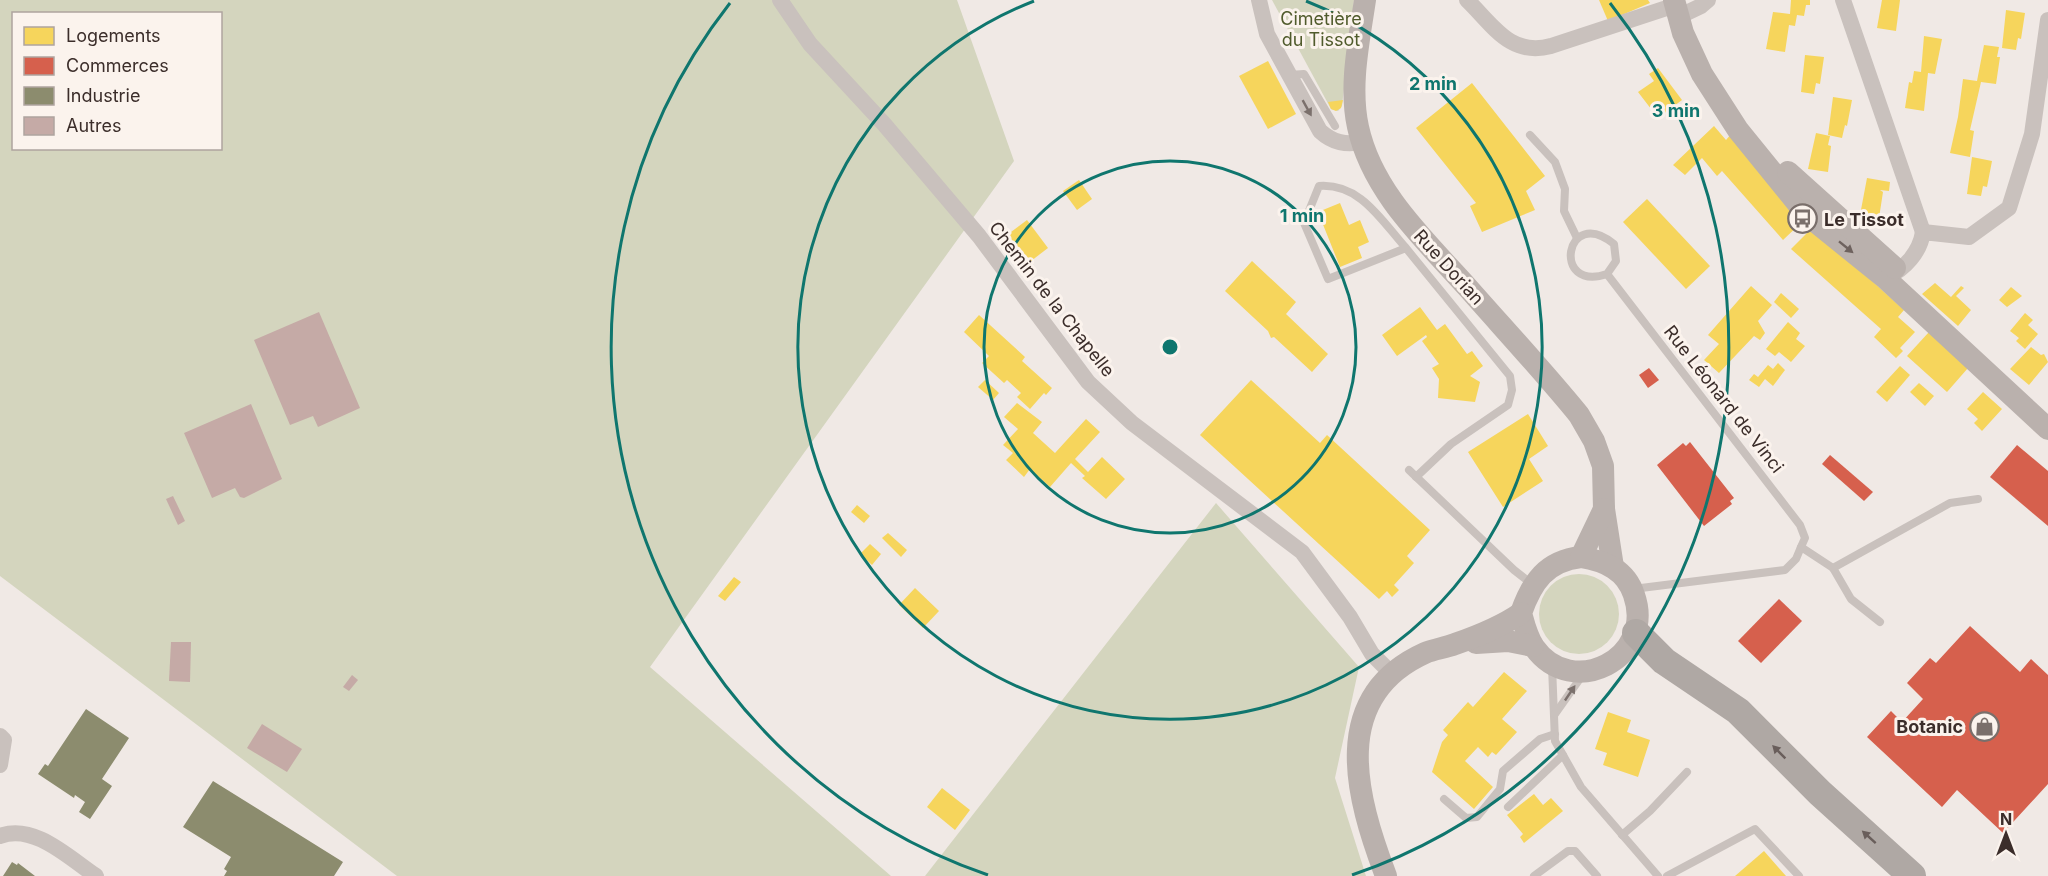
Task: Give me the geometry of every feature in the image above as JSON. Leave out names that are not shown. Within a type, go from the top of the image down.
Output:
[{"type":"highway","points":[[1636,633],[1664,661],[1738,711],[1820,793],[1912,876]]},
{"type":"main road","name":"Rue Dorian","points":[[1365,0],[1355,88],[1356,112],[1362,142],[1373,170],[1390,198],[1579,415],[1594,441],[1603,466],[1604,509],[1613,567]]},
{"type":"main road","points":[[1677,7],[1683,33],[1701,74],[1738,130],[1771,174],[1807,215],[1892,275],[1925,314],[2048,429]]},
{"type":"main road","name":"Rue Dorian","points":[[1581,557],[1604,509]]},
{"type":"main road","points":[[1386,876],[1366,825],[1357,781],[1357,749],[1364,717],[1374,695],[1390,672],[1426,652],[1454,645],[1503,626],[1521,613],[1533,584],[1548,567],[1581,557],[1598,560],[1613,567],[1632,589],[1638,618],[1636,633],[1623,654],[1613,662],[1585,672],[1568,670],[1552,664],[1533,646],[1521,613]]},
{"type":"main road","points":[[1454,645],[1508,641],[1533,646]]},
{"type":"street","name":"Chemin de la Chapelle","points":[[780,0],[810,44],[884,124],[979,236],[1088,382],[1132,423],[1302,552],[1350,617],[1372,654],[1390,672]]},
{"type":"street","points":[[1259,0],[1267,34],[1320,131],[1328,138],[1351,144],[1362,142]]},
{"type":"street","points":[[1467,0],[1505,40],[1522,48],[1551,46],[1677,7],[1701,6],[1708,0]]},
{"type":"street","points":[[1844,0],[1923,232],[1922,242],[1892,275]]},
{"type":"street","points":[[1923,232],[1969,237],[2009,208],[2040,135],[2048,20]]},
{"type":"street","points":[[0,765],[2,738]]},
{"type":"street","points":[[0,836],[18,833],[31,835],[96,876]]},
{"type":"lane","points":[[1289,75],[1304,74],[1335,126]]},
{"type":"lane","points":[[1530,135],[1555,162],[1565,189],[1564,211],[1577,238]]},
{"type":"lane","points":[[1406,248],[1328,279],[1304,223],[1319,186],[1335,185],[1349,189],[1362,198],[1406,248],[1510,376],[1512,390],[1508,405],[1451,444],[1413,474],[1514,570],[1533,584]]},
{"type":"lane","points":[[1590,232],[1601,233],[1614,244],[1616,261],[1607,274],[1593,279],[1582,276],[1573,268],[1570,256],[1577,238],[1590,232]]},
{"type":"lane","name":"Rue Léonard de Vinci","points":[[1607,274],[1800,525],[1804,538],[1801,548]]},
{"type":"lane","points":[[1833,568],[1950,503],[1978,499]]},
{"type":"lane","points":[[1632,589],[1785,570],[1796,559],[1801,548],[1833,568],[1851,599],[1880,622]]},
{"type":"lane","points":[[1552,664],[1555,741],[1581,787],[1658,876]]},
{"type":"lane","points":[[1555,714],[1585,672]]},
{"type":"lane","points":[[1444,799],[1466,818],[1477,817],[1500,789],[1503,771],[1540,739],[1555,734]]},
{"type":"lane","points":[[1508,807],[1563,755]]},
{"type":"lane","points":[[1622,835],[1650,811],[1687,772]]},
{"type":"lane","points":[[1666,876],[1755,829],[1798,876]]},
{"type":"lane","points":[[1534,876],[1568,852],[1575,852],[1597,876]]},
{"type":"green space","points":[[0,0],[957,0],[1014,161],[650,667],[891,876],[397,876],[0,576]]},
{"type":"green space","name":"Cimetière du Tissot","points":[[1272,0],[1354,0],[1342,106],[1338,111],[1331,109]]},
{"type":"green space","points":[[1216,503],[1359,667],[1335,778],[1366,876],[925,876]]},
{"type":"green space","points":[[1579,574],[1594,577],[1607,586],[1616,599],[1619,614],[1616,629],[1607,642],[1594,651],[1579,654],[1564,651],[1551,642],[1542,629],[1539,614],[1542,599],[1551,586],[1564,577]]},
{"type":"building: Logements","points":[[1599,0],[1648,0],[1650,3],[1608,21]]},
{"type":"building: Logements","points":[[1791,0],[1810,0],[1810,5],[1806,5],[1804,16],[1797,15],[1795,26],[1789,25],[1785,52],[1766,49],[1773,12],[1790,14]]},
{"type":"building: Logements","points":[[1882,0],[1900,0],[1896,31],[1877,28]]},
{"type":"building: Logements","points":[[2006,10],[2025,13],[2021,39],[2018,38],[2016,50],[2002,48]]},
{"type":"building: Logements","points":[[1924,36],[1942,39],[1935,74],[1928,73],[1924,111],[1905,108],[1909,82],[1912,83],[1914,71],[1921,72]]},
{"type":"building: Logements","points":[[1984,45],[1999,47],[1997,57],[2000,57],[1996,84],[1981,82],[1970,130],[1974,131],[1970,157],[1950,153],[1963,79],[1977,81]]},
{"type":"building: Logements","points":[[1805,55],[1824,57],[1820,84],[1816,83],[1814,94],[1801,92]]},
{"type":"building: Logements","points":[[1268,61],[1296,114],[1268,129],[1239,76]]},
{"type":"building: Logements","points":[[1658,68],[1682,100],[1658,118],[1638,92],[1654,81],[1649,74]]},
{"type":"building: Logements","points":[[1472,83],[1545,176],[1526,191],[1535,210],[1482,232],[1470,206],[1476,203],[1416,128]]},
{"type":"building: Logements","points":[[1833,97],[1852,100],[1842,138],[1828,135]]},
{"type":"building: Logements","points":[[1343,100],[1341,108],[1336,111],[1331,109],[1328,102]]},
{"type":"building: Logements","points":[[1714,126],[1726,140],[1732,133],[1803,221],[1783,240],[1722,171],[1717,176],[1702,158],[1685,175],[1673,165]]},
{"type":"building: Logements","points":[[1816,133],[1830,136],[1828,172],[1808,169]]},
{"type":"building: Logements","points":[[1972,157],[1992,161],[1987,187],[1983,186],[1981,196],[1967,194]]},
{"type":"building: Logements","points":[[1867,178],[1890,182],[1889,191],[1880,190],[1883,192],[1879,218],[1860,215]]},
{"type":"building: Logements","points":[[1079,180],[1092,199],[1077,210],[1063,191]]},
{"type":"building: Logements","points":[[1647,199],[1710,266],[1686,289],[1623,222]]},
{"type":"building: Logements","points":[[1340,203],[1349,225],[1360,220],[1369,242],[1358,247],[1362,258],[1340,267],[1318,212]]},
{"type":"building: Logements","points":[[1027,220],[1048,248],[1031,261],[1007,235]]},
{"type":"building: Logements","points":[[1813,227],[1904,310],[1898,317],[1915,332],[1900,348],[1903,351],[1896,358],[1874,337],[1881,329],[1791,249]]},
{"type":"building: Logements","points":[[1252,261],[1296,302],[1286,314],[1328,354],[1312,372],[1274,337],[1271,338],[1268,331],[1225,291]]},
{"type":"building: Logements","points":[[1935,283],[1951,297],[1961,286],[1964,288],[1956,296],[1971,310],[1958,326],[1922,294]]},
{"type":"building: Logements","points":[[1751,286],[1772,305],[1758,321],[1765,333],[1760,340],[1754,336],[1719,373],[1704,360],[1719,344],[1708,335]]},
{"type":"building: Logements","points":[[2011,287],[2022,296],[2007,307],[1999,300]]},
{"type":"building: Logements","points":[[1781,293],[1799,309],[1791,318],[1774,302]]},
{"type":"building: Logements","points":[[1420,307],[1437,330],[1445,324],[1467,354],[1472,351],[1483,366],[1470,376],[1480,382],[1475,402],[1438,398],[1439,379],[1432,368],[1439,364],[1422,341],[1427,337],[1426,335],[1397,356],[1382,335]]},
{"type":"building: Logements","points":[[2025,313],[2033,320],[2028,325],[2038,334],[2025,349],[2016,341],[2019,338],[2010,331]]},
{"type":"building: Logements","points":[[979,315],[1025,357],[1022,361],[1052,388],[1046,395],[1044,393],[1030,409],[1017,397],[1021,393],[1007,380],[1004,383],[982,363],[989,356],[964,332]]},
{"type":"building: Logements","points":[[1788,322],[1800,333],[1796,339],[1805,346],[1791,362],[1779,352],[1775,356],[1766,349]]},
{"type":"building: Logements","points":[[1929,332],[1968,368],[1947,392],[1907,356]]},
{"type":"building: Logements","points":[[2031,347],[2041,355],[2044,354],[2048,362],[2029,385],[2010,369]]},
{"type":"building: Logements","points":[[1778,363],[1785,370],[1773,386],[1765,379],[1759,387],[1749,380],[1754,374],[1758,377],[1768,365],[1773,369]]},
{"type":"building: Logements","points":[[1900,366],[1910,375],[1887,402],[1876,392]]},
{"type":"building: Logements","points":[[985,380],[999,393],[993,400],[978,387]]},
{"type":"building: Logements","points":[[1251,380],[1320,443],[1327,435],[1430,530],[1407,556],[1414,563],[1394,585],[1399,590],[1392,597],[1387,591],[1379,599],[1200,435]]},
{"type":"building: Logements","points":[[1919,383],[1934,396],[1925,406],[1910,392]]},
{"type":"building: Logements","points":[[1983,392],[2002,409],[1982,431],[1974,423],[1978,419],[1967,409]]},
{"type":"building: Logements","points":[[1017,403],[1042,422],[1033,433],[1055,453],[1086,419],[1100,432],[1075,459],[1088,472],[1102,457],[1125,479],[1106,499],[1082,478],[1085,476],[1071,463],[1050,487],[1030,469],[1024,477],[1006,460],[1013,453],[1003,445],[1018,429],[1004,417]]},
{"type":"building: Logements","points":[[1528,414],[1548,446],[1529,459],[1543,481],[1503,507],[1468,452]]},
{"type":"building: Logements","points":[[857,505],[870,516],[864,523],[851,512]]},
{"type":"building: Logements","points":[[888,533],[907,550],[901,557],[882,538]]},
{"type":"building: Logements","points":[[870,544],[881,554],[872,565],[860,554]]},
{"type":"building: Logements","points":[[734,577],[741,582],[725,601],[718,596]]},
{"type":"building: Logements","points":[[915,588],[939,611],[923,628],[899,605]]},
{"type":"building: Logements","points":[[1504,672],[1527,691],[1502,719],[1517,732],[1496,755],[1492,752],[1488,757],[1478,747],[1465,761],[1493,787],[1474,809],[1432,772],[1442,742],[1448,735],[1443,730],[1468,702],[1473,707]]},
{"type":"building: Logements","points":[[1608,712],[1631,720],[1627,732],[1650,740],[1638,777],[1603,765],[1607,753],[1595,749]]},
{"type":"building: Logements","points":[[942,788],[970,810],[955,830],[927,807]]},
{"type":"building: Logements","points":[[1534,794],[1543,805],[1551,798],[1563,811],[1524,843],[1520,837],[1523,834],[1507,815]]},
{"type":"building: Logements","points":[[1764,851],[1786,876],[1735,876]]},
{"type":"building: Commerces","points":[[1649,368],[1659,380],[1648,388],[1639,375]]},
{"type":"building: Commerces","points":[[1690,442],[1734,498],[1730,501],[1732,504],[1704,526],[1657,465],[1683,443],[1686,446]]},
{"type":"building: Commerces","points":[[2017,445],[2048,471],[2048,526],[1990,477]]},
{"type":"building: Commerces","points":[[1830,455],[1873,492],[1864,501],[1822,464]]},
{"type":"building: Commerces","points":[[1779,599],[1802,621],[1761,663],[1738,641]]},
{"type":"building: Commerces","points":[[1970,626],[2020,672],[2031,659],[2048,675],[2048,784],[2003,833],[1957,790],[1942,807],[1867,737],[1891,711],[1902,722],[1923,699],[1907,683],[1930,658],[1936,663]]},
{"type":"building: Industrie","points":[[86,709],[129,738],[102,779],[112,786],[90,819],[79,812],[85,802],[75,795],[74,798],[38,774],[45,764],[48,766]]},
{"type":"building: Industrie","points":[[213,781],[343,862],[334,876],[224,876],[227,871],[224,869],[231,857],[183,827]]},
{"type":"building: Industrie","points":[[12,862],[17,865],[18,863],[35,876],[3,876]]},
{"type":"building: Autres","points":[[319,312],[360,408],[318,427],[313,416],[290,425],[254,340]]},
{"type":"building: Autres","points":[[251,404],[282,479],[244,498],[240,497],[235,488],[212,498],[184,433]]},
{"type":"building: Autres","points":[[173,496],[185,521],[178,525],[166,499]]},
{"type":"building: Autres","points":[[171,642],[191,642],[190,682],[169,681]]},
{"type":"building: Autres","points":[[352,675],[358,680],[349,691],[343,687]]},
{"type":"building: Autres","points":[[262,724],[302,749],[287,772],[247,748]]},
{"type":"place","name":"Le Tissot","points":[[1803,219]]},
{"type":"place","name":"Botanic","points":[[1984,726]]}]
